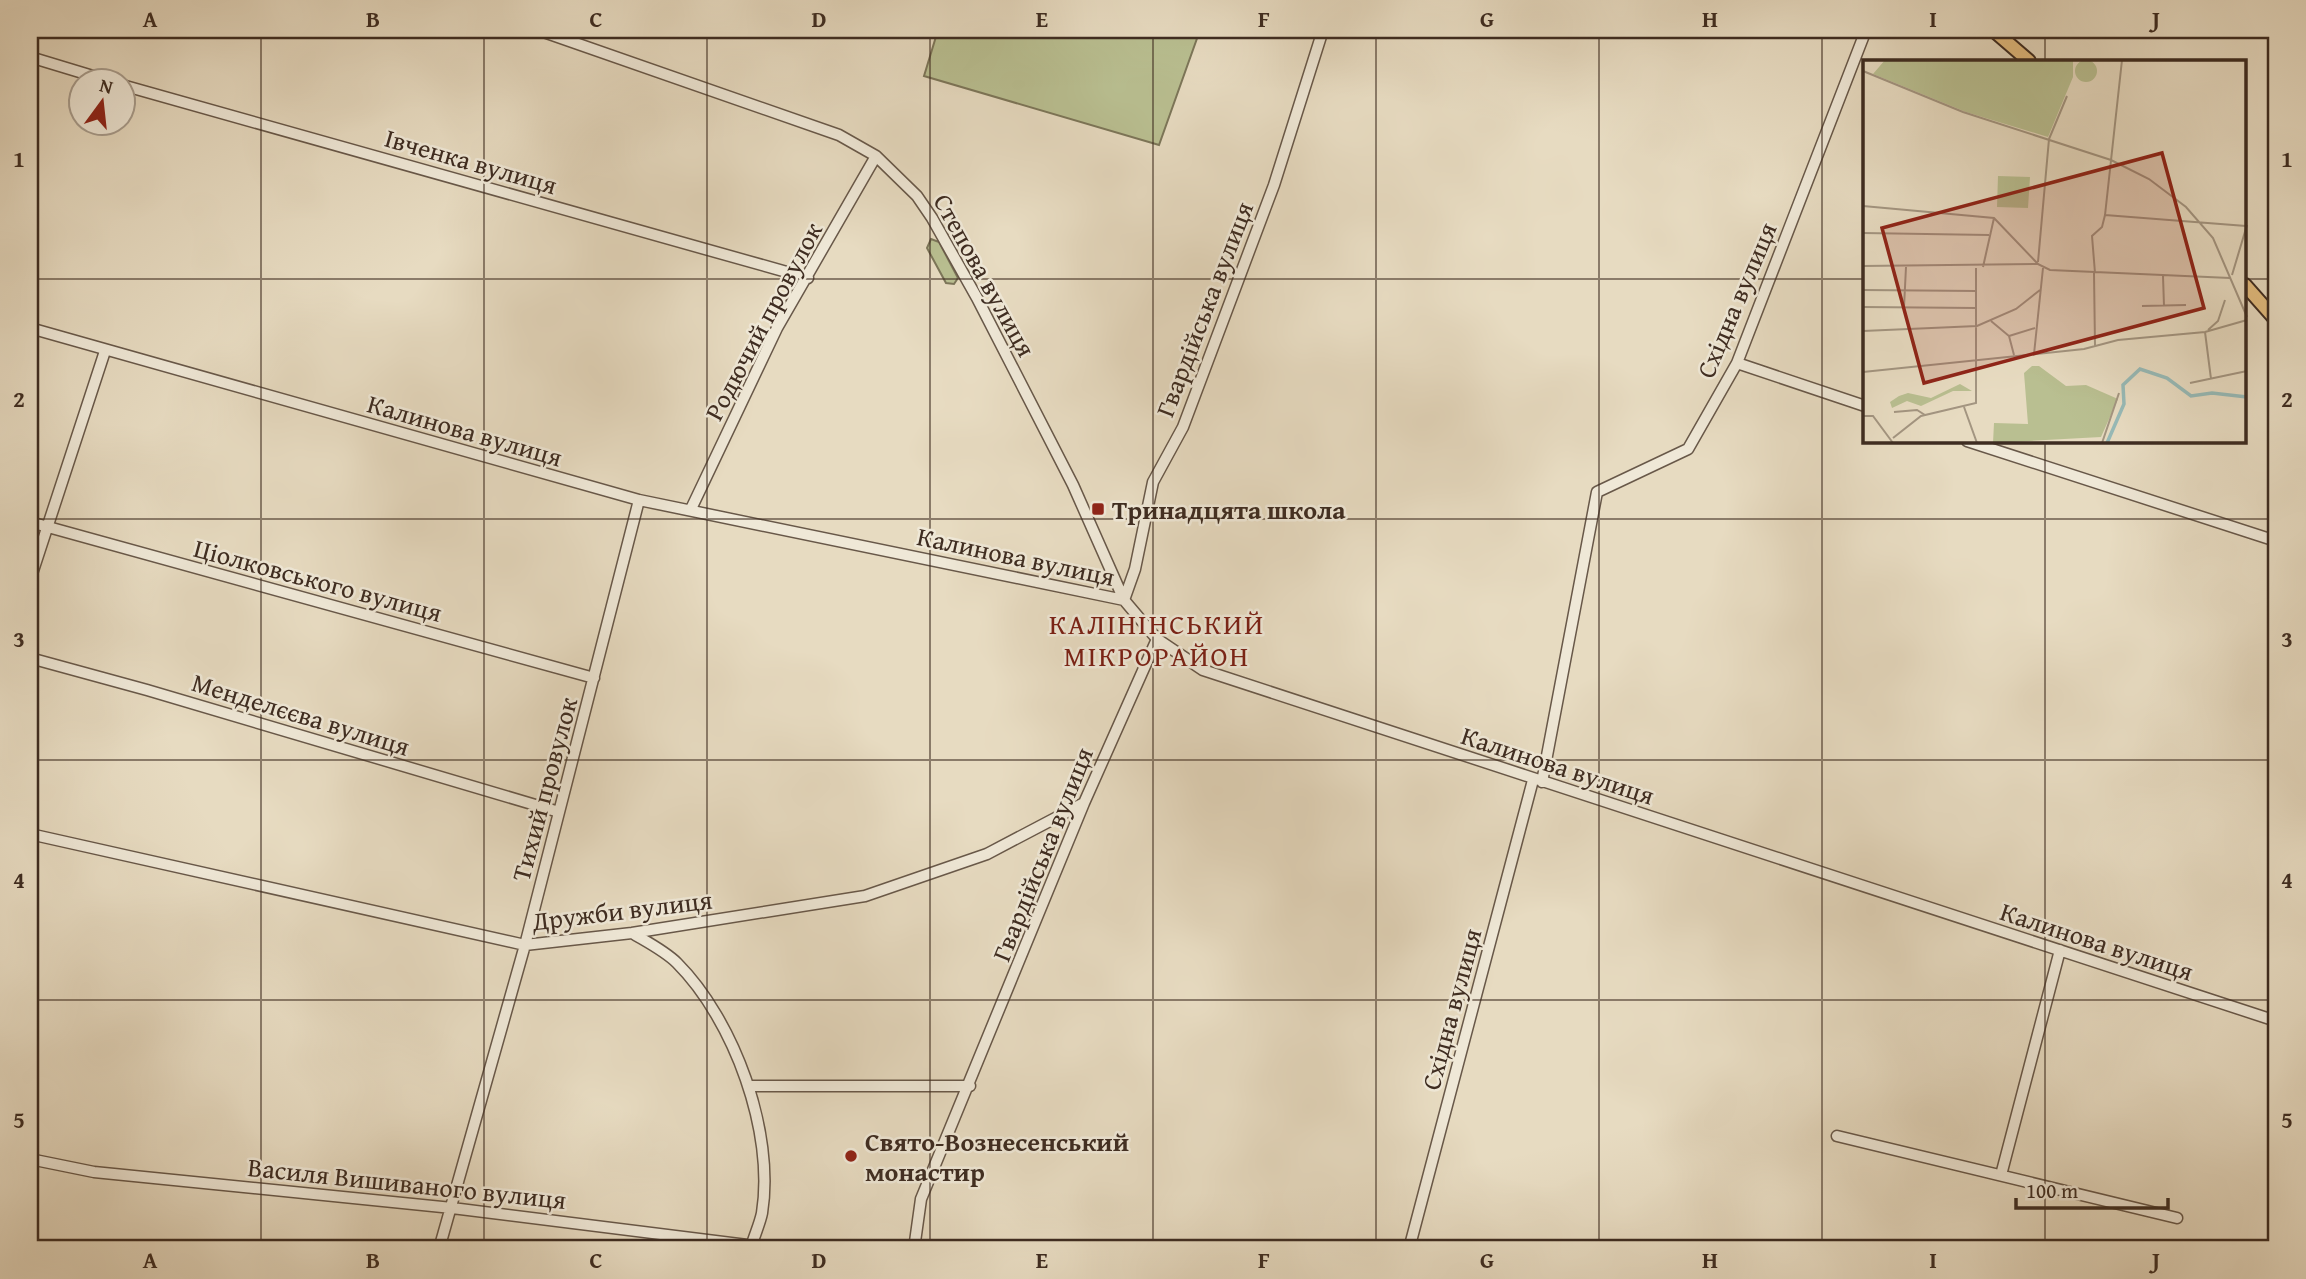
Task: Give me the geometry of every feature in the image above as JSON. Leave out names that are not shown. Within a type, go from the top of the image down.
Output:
[{"type":"main road","points":[[1993,30],[2028,60]]},
{"type":"main road","points":[[2246,286],[2276,320]]},
{"type":"street","name":"Степова вулиця","points":[[538,30],[839,135],[876,156],[917,196],[977,298],[1073,485],[1124,600]]},
{"type":"street","name":"Гвардійська вулиця","points":[[1124,600],[1135,569],[1153,482],[1183,427],[1274,185],[1323,30]]},
{"type":"street","name":"Східна вулиця","points":[[1409,1249],[1538,781],[1597,492],[1688,449],[1737,363],[1866,30]]},
{"type":"street","points":[[30,57],[66,68]]},
{"type":"street","name":"Івченка вулиця","points":[[136,89],[808,278]]},
{"type":"street","name":"Родючий провулок","points":[[691,509],[777,328],[876,156]]},
{"type":"street","name":"Калинова вулиця","points":[[30,328],[639,500],[1124,600],[1157,639],[1203,670],[2276,1021]]},
{"type":"street","points":[[30,580],[105,351]]},
{"type":"street","points":[[1737,363],[1863,405]]},
{"type":"street","points":[[1973,443],[2276,541]]},
{"type":"street","name":"Тихий провулок","points":[[439,1249],[525,945],[639,500]]},
{"type":"street","name":"Ціолковського вулиця","points":[[30,522],[594,678]]},
{"type":"street","name":"Гвардійська вулиця","points":[[914,1249],[921,1199],[970,1086],[1084,803],[1157,639]]},
{"type":"street","name":"Менделєєва вулиця","points":[[30,658],[559,812]]},
{"type":"street","name":"Дружби вулиця","points":[[30,834],[525,945],[632,933],[865,896],[987,854],[1084,803]]},
{"type":"street","points":[[632,933],[675,961],[710,1002],[750,1086],[763,1163],[762,1213],[752,1244]]},
{"type":"street","points":[[2001,1175],[2060,950]]},
{"type":"street","points":[[750,1086],[970,1086]]},
{"type":"street","points":[[1837,1136],[2177,1218]]},
{"type":"street","name":"Василя Вишиваного вулиця","points":[[30,1160],[93,1172],[452,1208],[780,1249]]},
{"type":"green space","points":[[938,30],[1200,30],[1159,145],[924,76]]},
{"type":"green space","points":[[931,239],[939,242],[958,278],[954,284],[946,283],[927,248]]},
{"type":"place","name":"Тринадцята школа","points":[[1098,509]]},
{"type":"place","name":"Cвято-Вознесенський монастир","points":[[851,1156]]},
{"type":"district","name":"КАЛІНІНСЬКИЙ МІКРОРАЙОН","points":[[1157,639]]}]
